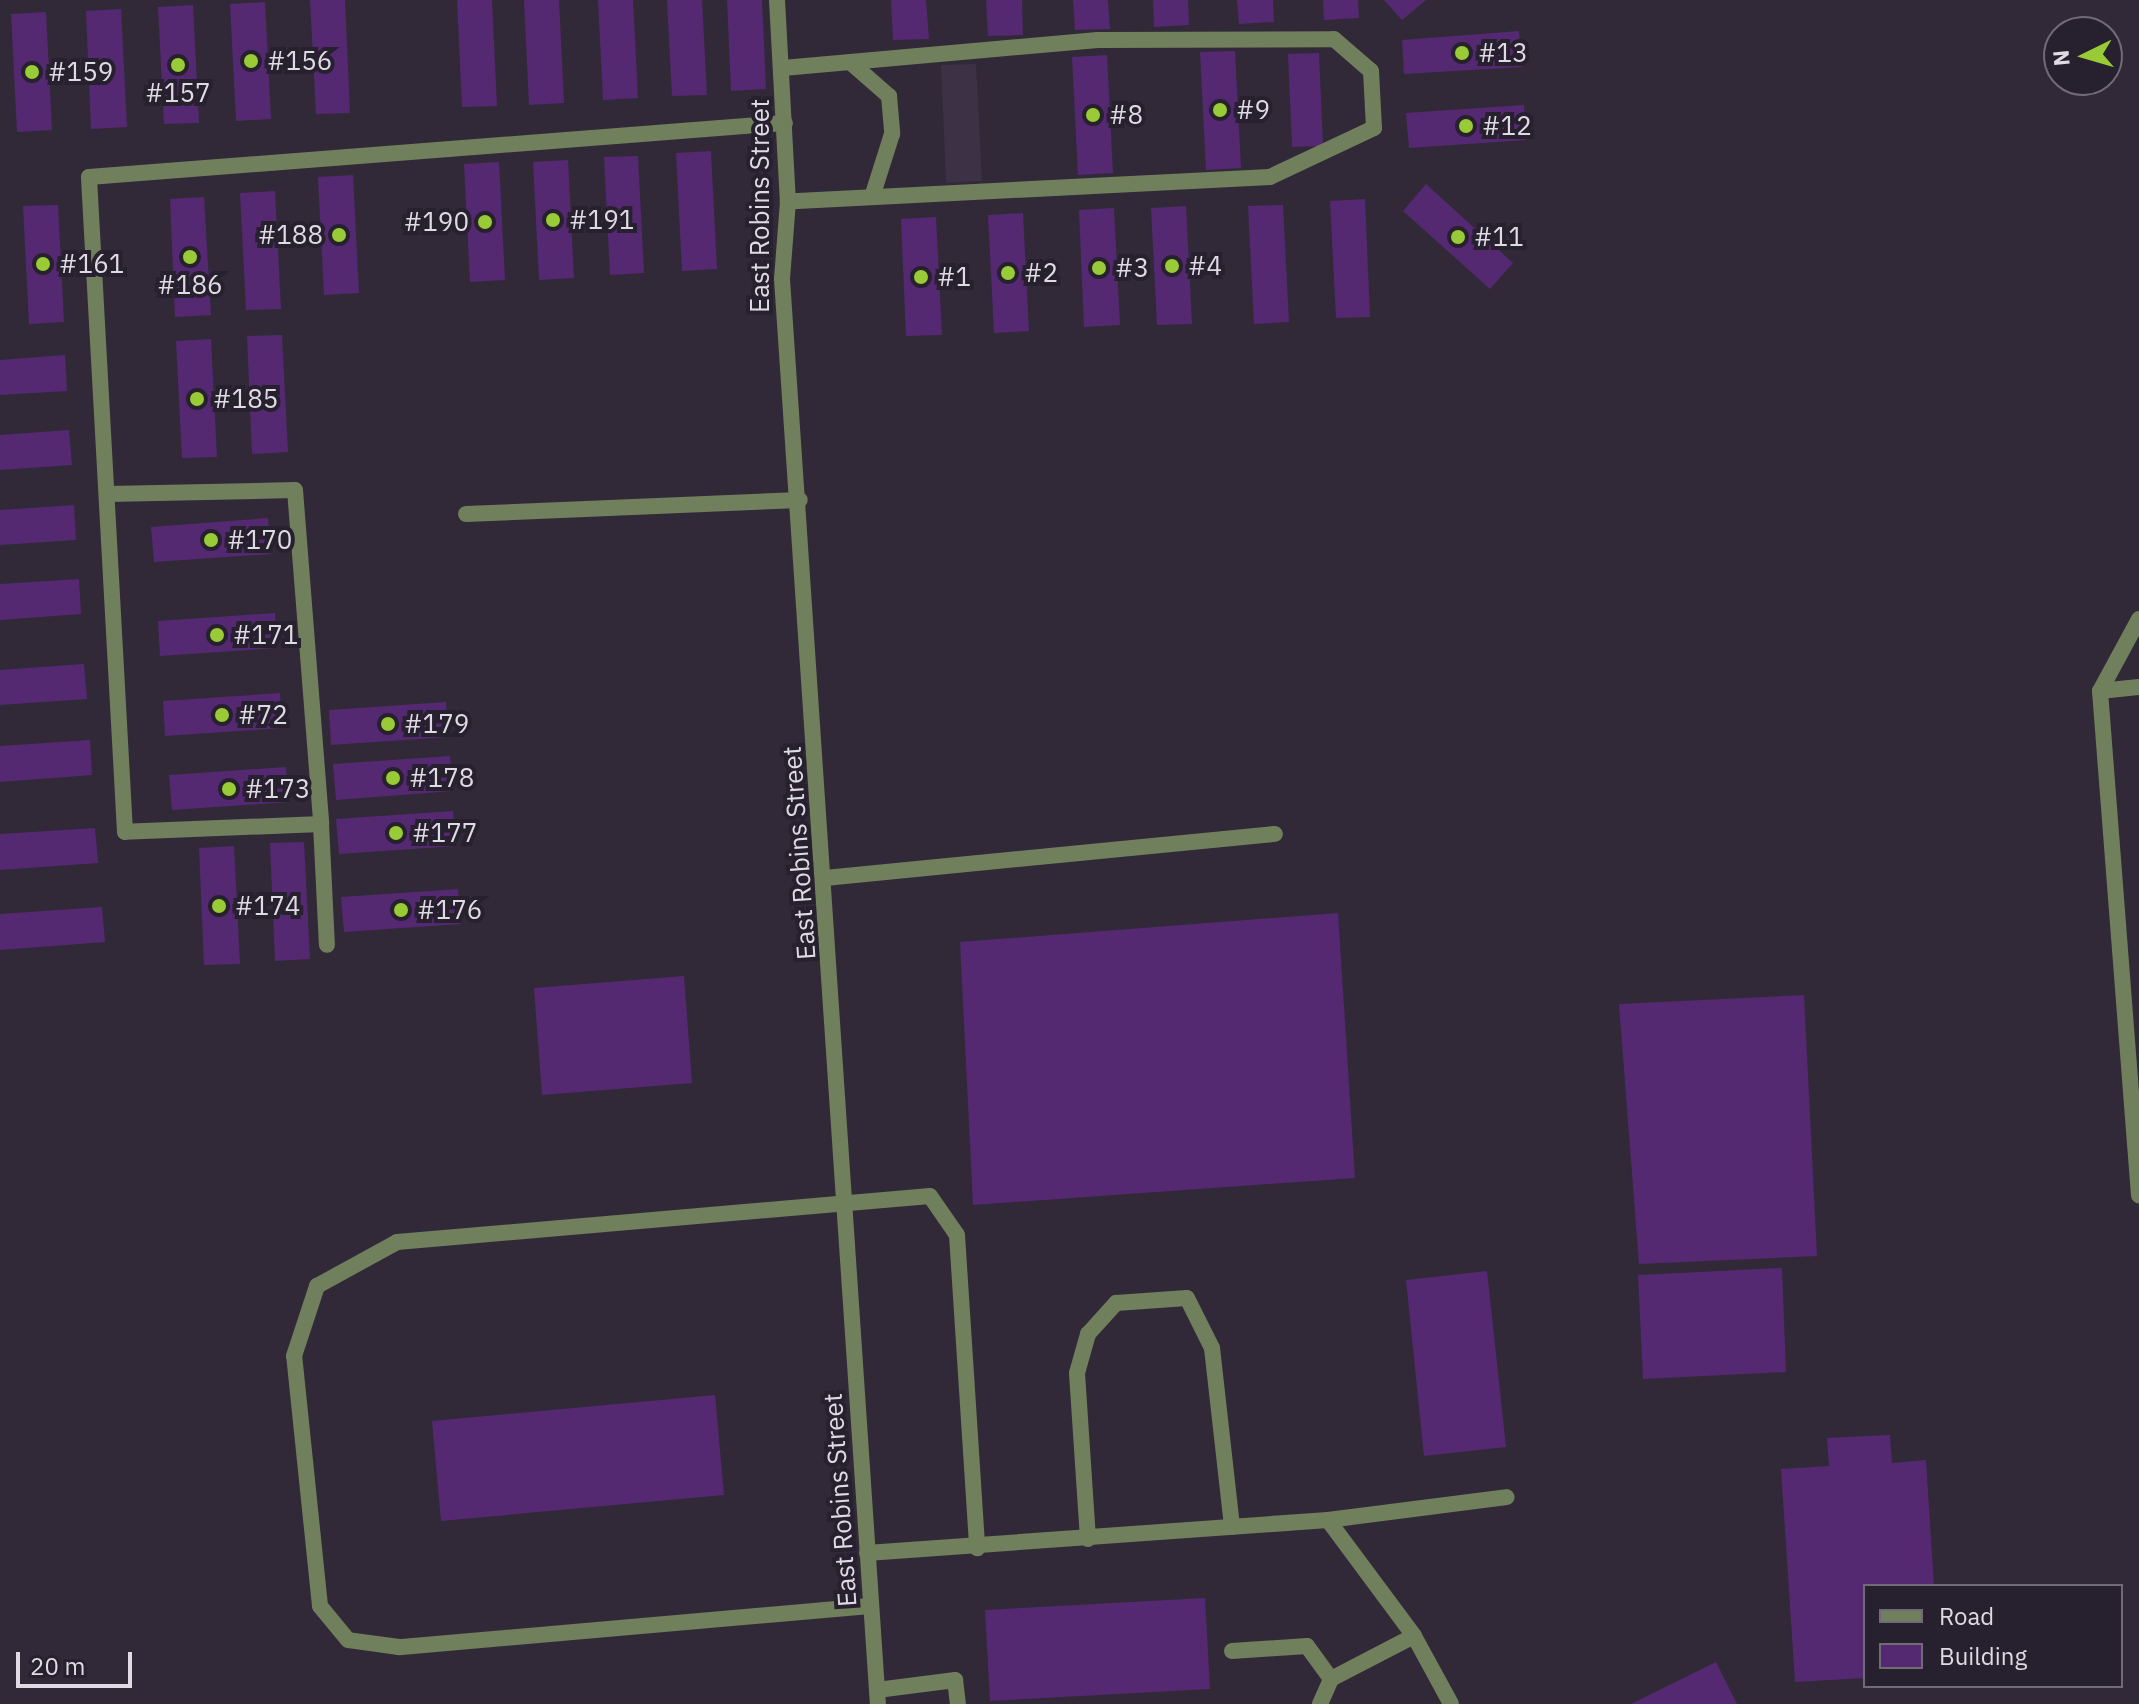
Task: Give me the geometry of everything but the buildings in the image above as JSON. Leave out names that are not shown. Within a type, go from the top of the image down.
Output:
[{"type":"street","name":"East Robins Street","points":[[777,0],[788,201],[782,279],[800,500],[877,1697]]},
{"type":"street","points":[[783,68],[1098,40],[1334,39],[1371,71],[1374,128],[1270,177],[788,201]]},
{"type":"street","points":[[850,62],[889,96],[892,134],[872,197]]},
{"type":"street","points":[[321,824],[125,832],[89,177],[785,123]]},
{"type":"street","points":[[108,494],[295,490],[321,824],[327,945]]},
{"type":"street","points":[[466,514],[800,500]]},
{"type":"street","points":[[2139,619],[2100,691],[2139,1195]]},
{"type":"street","points":[[2100,691],[2139,687]]},
{"type":"street","points":[[825,878],[1275,834]]},
{"type":"street","points":[[870,1606],[399,1647],[348,1640],[320,1606],[294,1356],[317,1286],[397,1242],[930,1196],[957,1235],[977,1548]]},
{"type":"street","points":[[1088,1539],[1077,1373],[1088,1334],[1116,1303],[1187,1298],[1212,1348],[1232,1527]]},
{"type":"street","points":[[867,1553],[977,1548],[1328,1520],[1507,1497]]},
{"type":"street","points":[[1328,1520],[1414,1636],[1451,1704]]},
{"type":"street","points":[[1320,1704],[1331,1679],[1414,1636]]},
{"type":"street","points":[[1232,1651],[1307,1646],[1331,1679]]},
{"type":"street","points":[[877,1697],[955,1680],[958,1704]]},
{"type":"shaded area","points":[[976,64],[982,181],[946,183],[941,65]]},
{"type":"place","name":"#13","points":[[1462,53]]},
{"type":"place","name":"#156","points":[[251,61]]},
{"type":"place","name":"#157","points":[[178,65]]},
{"type":"place","name":"#159","points":[[32,72]]},
{"type":"place","name":"#9","points":[[1220,110]]},
{"type":"place","name":"#8","points":[[1093,115]]},
{"type":"place","name":"#12","points":[[1466,126]]},
{"type":"place","name":"#191","points":[[553,220]]},
{"type":"place","name":"#190","points":[[485,222]]},
{"type":"place","name":"#188","points":[[339,235]]},
{"type":"place","name":"#11","points":[[1458,237]]},
{"type":"place","name":"#186","points":[[190,257]]},
{"type":"place","name":"#161","points":[[43,264]]},
{"type":"place","name":"#4","points":[[1172,266]]},
{"type":"place","name":"#3","points":[[1099,268]]},
{"type":"place","name":"#2","points":[[1008,273]]},
{"type":"place","name":"#1","points":[[921,277]]},
{"type":"place","name":"#185","points":[[197,399]]},
{"type":"place","name":"#170","points":[[211,540]]},
{"type":"place","name":"#171","points":[[217,635]]},
{"type":"place","name":"#72","points":[[222,715]]},
{"type":"place","name":"#179","points":[[388,724]]},
{"type":"place","name":"#178","points":[[393,778]]},
{"type":"place","name":"#173","points":[[229,789]]},
{"type":"place","name":"#177","points":[[396,833]]},
{"type":"place","name":"#174","points":[[219,906]]},
{"type":"place","name":"#176","points":[[401,910]]}]
